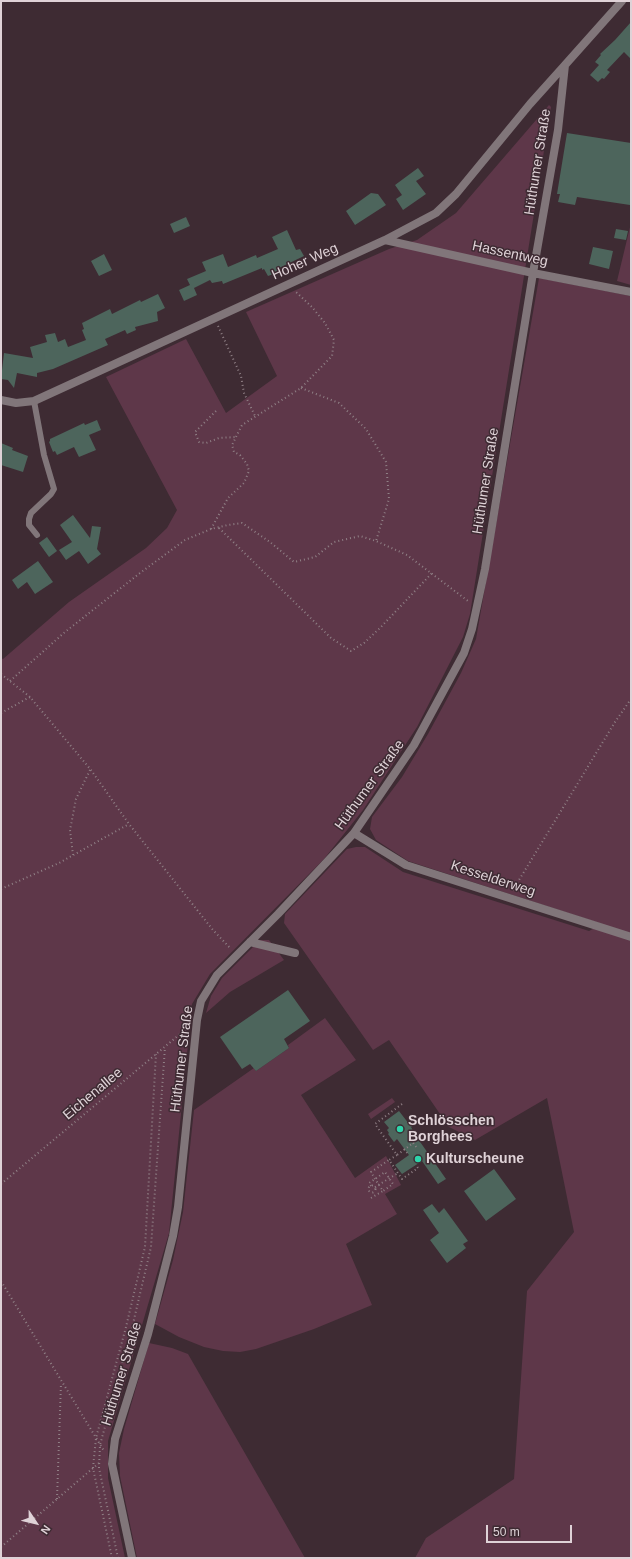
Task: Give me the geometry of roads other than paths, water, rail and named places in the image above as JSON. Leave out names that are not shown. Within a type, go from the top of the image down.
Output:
[{"type":"street","points":[[565,65],[622,1]]},
{"type":"street","name":"Hoher Weg","points":[[1,400],[16,403],[34,401],[385,240],[436,213],[456,194],[530,104],[565,65]]},
{"type":"street","name":"Hüthumer Straße","points":[[132,1558],[112,1464],[116,1439],[148,1334],[173,1236],[178,1207],[197,1020],[201,1001],[217,974],[250,942],[354,833],[414,746],[464,653],[472,629],[485,569],[533,273],[558,130],[565,65]]},
{"type":"street","name":"Hassentweg","points":[[385,240],[533,273],[631,292]]},
{"type":"street","name":"Kesselderweg","points":[[354,833],[406,864],[631,937]]},
{"type":"street","points":[[250,942],[295,953]]},
{"type":"lane","points":[[34,401],[44,455],[54,489],[51,494],[31,513],[29,525],[37,535]]},
{"type":"place","name":"Schlösschen Borghees","points":[[400,1129]]},
{"type":"place","name":"Kulturscheune","points":[[418,1159]]}]
